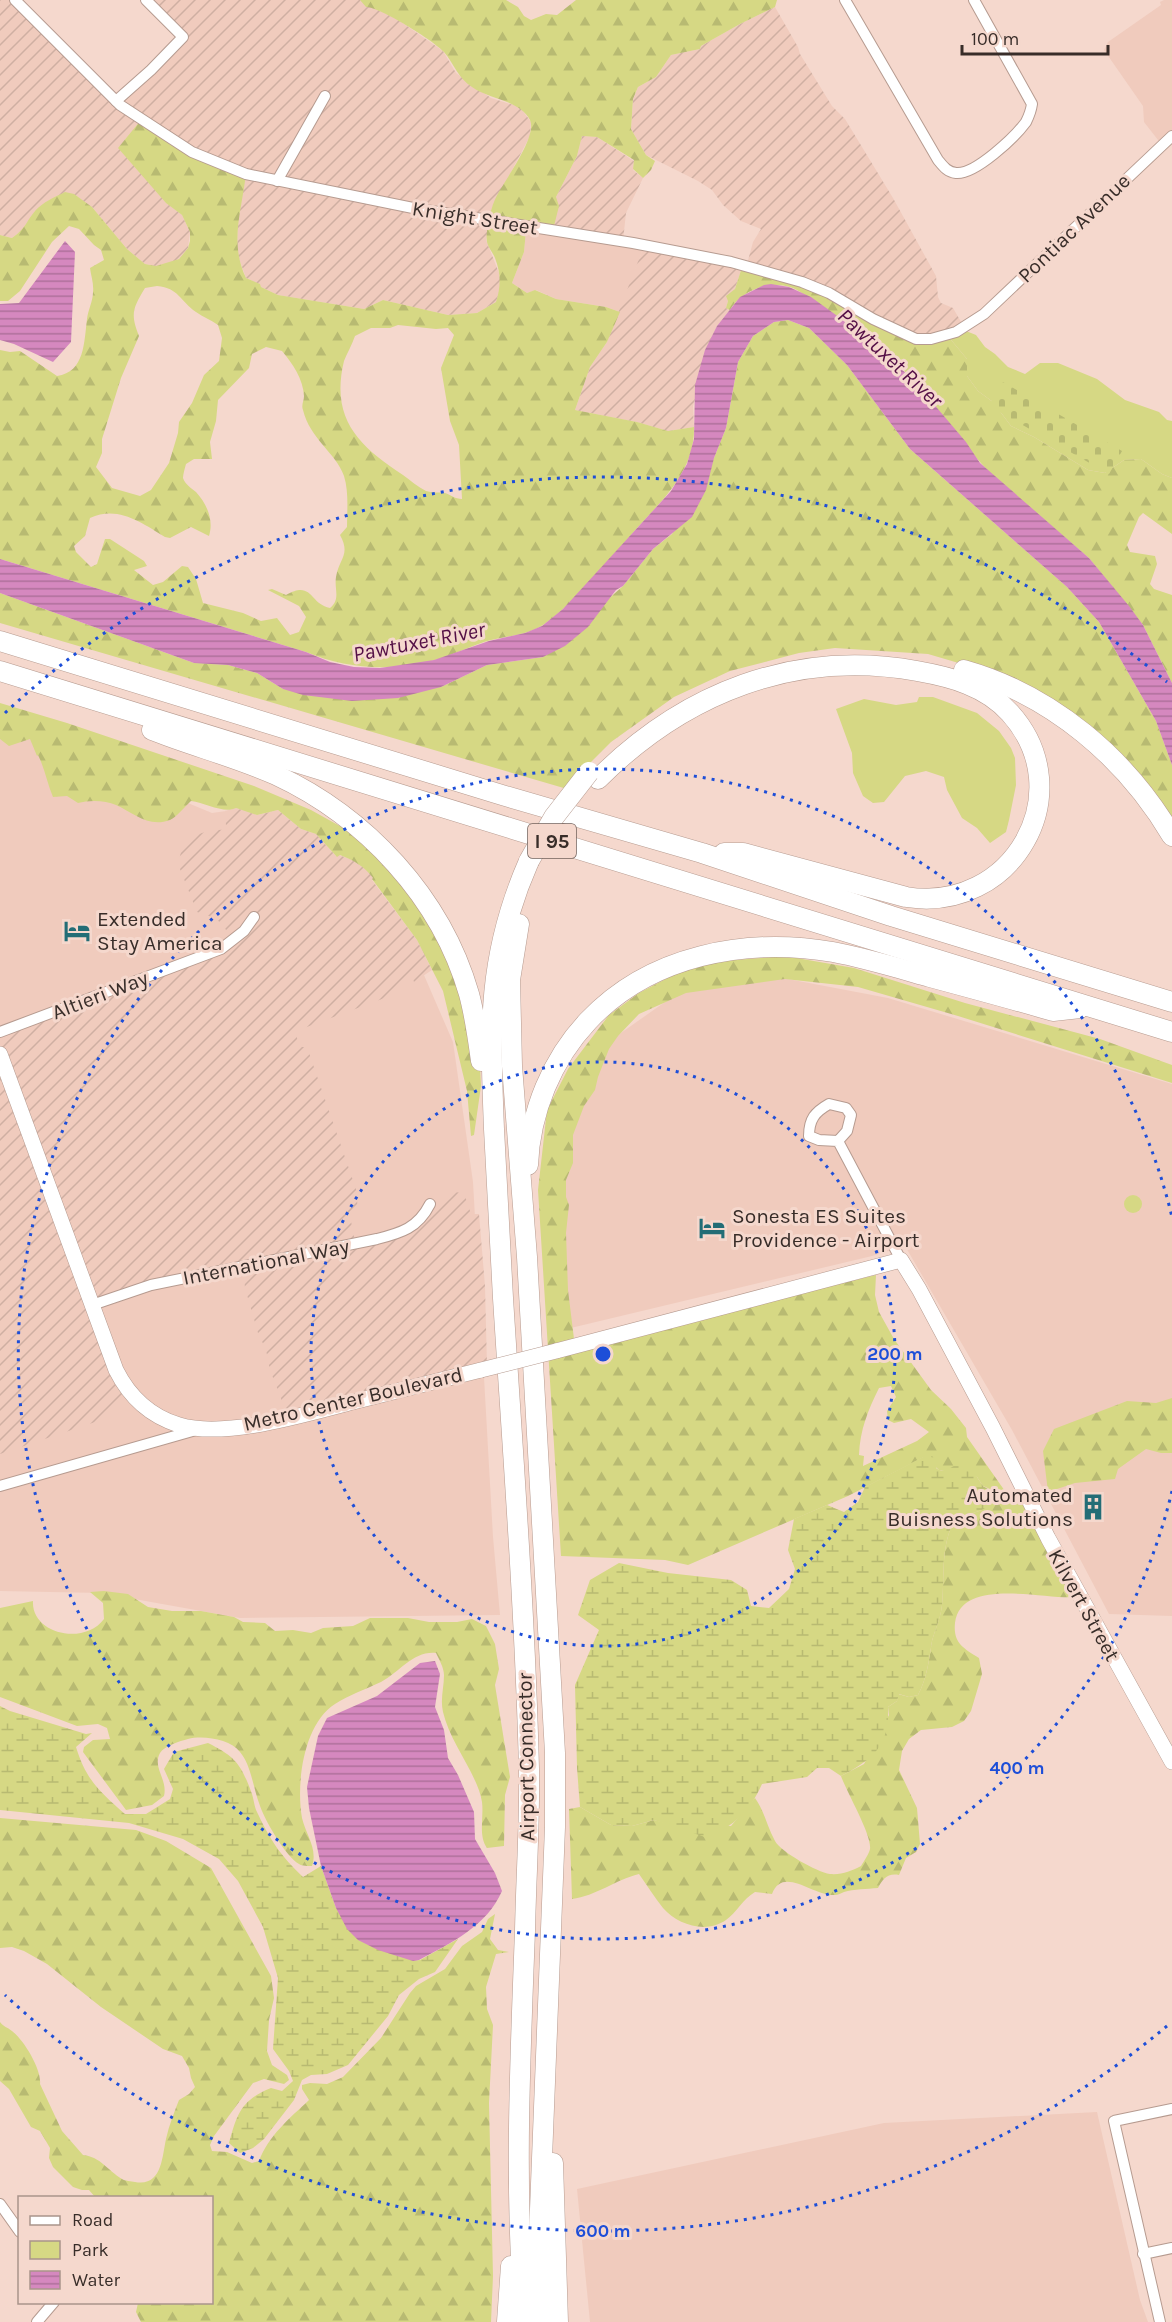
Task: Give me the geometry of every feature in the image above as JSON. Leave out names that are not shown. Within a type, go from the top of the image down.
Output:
[{"type":"highway","name":"I 95","points":[[0,641],[490,791],[702,853],[891,916],[1172,1002]]},
{"type":"highway","points":[[497,1193],[491,1061],[493,994],[504,928],[534,863],[611,750],[649,719],[681,699],[748,670],[802,658],[843,654],[886,655],[928,661],[972,672],[1029,697],[1055,712],[1114,760],[1143,794],[1172,837]]},
{"type":"highway","points":[[594,775],[653,730],[683,711],[718,694],[779,674],[845,666],[907,669],[948,678],[981,690],[1011,713],[1025,734],[1034,758],[1038,794],[1035,818],[1026,840],[1013,859],[996,876],[958,895],[917,898],[743,853],[702,853]]},
{"type":"highway","name":"I 95","points":[[8,674],[1172,1032]]},
{"type":"highway","points":[[8,674],[182,742],[276,775],[339,811],[389,856],[413,884],[441,928],[469,994],[476,1028],[497,1193]]},
{"type":"highway","points":[[526,1257],[513,1093],[510,980],[517,929],[534,863]]},
{"type":"highway","points":[[526,1257],[529,1148],[539,1105],[550,1078],[565,1050],[595,1014],[619,994],[657,971],[688,960],[722,952],[759,948],[798,948],[855,957],[1053,1011],[1090,1007]]},
{"type":"highway","name":"Airport Connector","points":[[497,1193],[524,1644],[529,1774],[519,2162],[525,2322]]},
{"type":"highway","name":"Airport Connector","points":[[526,1257],[555,1753],[555,1827],[539,2235],[540,2322]]},
{"type":"highway","points":[[546,2086],[555,2192],[558,2322]]},
{"type":"highway","points":[[507,2322],[519,2162]]},
{"type":"street","name":"Knight Street","points":[[15,0],[116,102],[192,152],[246,174],[413,208],[633,243],[731,262],[802,282],[830,293],[873,319],[916,339],[931,339],[952,333],[976,320]]},
{"type":"street","points":[[116,102],[183,37],[146,0]]},
{"type":"street","points":[[845,0],[946,170],[954,173],[971,171],[994,153],[1025,123],[1032,104],[974,0]]},
{"type":"street","points":[[277,181],[326,96]]},
{"type":"street","name":"Pontiac Avenue","points":[[976,320],[1172,136]]},
{"type":"street","name":"Altieri Way","points":[[0,1032],[209,954],[232,942],[254,917]]},
{"type":"street","name":"Metro Center Boulevard","points":[[0,1054],[116,1370],[132,1396],[153,1414],[178,1425],[219,1429],[273,1422],[556,1351],[901,1260]]},
{"type":"street","name":"Kilvert Street","points":[[838,1141],[988,1419],[1048,1538],[1172,1762]]},
{"type":"street","name":"International Way","points":[[92,1305],[151,1285],[377,1239],[406,1231],[416,1224],[430,1204]]},
{"type":"street","points":[[0,1486],[201,1429]]},
{"type":"street","points":[[1160,2322],[1114,2121],[1172,2109]]},
{"type":"street","points":[[0,2204],[18,2229]]},
{"type":"street","points":[[1143,2254],[1172,2248]]},
{"type":"street","points":[[37,2322],[52,2304]]},
{"type":"shaded area","points":[[0,0],[15,0],[113,98],[180,39],[147,0],[360,0],[397,19],[443,51],[456,73],[491,98],[520,107],[531,122],[530,136],[491,218],[486,240],[499,273],[501,287],[496,302],[477,313],[448,315],[383,300],[364,309],[278,295],[261,287],[246,278],[237,253],[238,214],[246,173],[166,202],[182,215],[190,232],[188,248],[179,259],[168,264],[156,266],[145,264],[127,249],[92,207],[35,211],[26,227],[12,238],[0,235]]},
{"type":"shaded area","points":[[1172,0],[1172,137],[1162,145],[1144,122],[1143,106],[1104,50],[1108,42],[1161,5],[1160,2]]},
{"type":"shaded area","points":[[775,7],[832,106],[845,119],[893,198],[936,276],[938,297],[941,303],[953,308],[964,327],[928,339],[746,268],[753,242],[761,229],[741,221],[723,205],[712,190],[646,155],[631,129],[633,100],[638,87],[656,77],[671,55],[700,49],[701,46],[740,24]]},
{"type":"shaded area","points":[[582,136],[597,137],[634,161],[633,170],[643,178],[626,213],[623,241],[553,230],[556,197],[577,156]]},
{"type":"shaded area","points":[[526,231],[644,246],[620,312],[606,307],[556,299],[536,290],[527,293],[512,283],[524,252]]},
{"type":"shaded area","points":[[644,246],[742,267],[726,308],[730,310],[717,326],[693,406],[694,427],[668,431],[575,410],[590,367],[607,342]]},
{"type":"shaded area","points":[[0,725],[212,813],[247,808],[404,929],[453,1042],[473,1182],[493,1537],[500,1615],[240,1618],[101,1593],[0,1591]]},
{"type":"shaded area","points":[[236,808],[257,815],[278,810],[301,829],[316,834],[336,856],[350,859],[366,868],[372,880],[417,940],[432,970],[414,982],[413,979],[390,996],[296,1031],[300,1047],[307,1047],[356,1189],[358,1211],[350,1216],[355,1242],[406,1232],[430,1204],[453,1192],[464,1193],[471,1214],[479,1214],[485,1286],[487,1366],[284,1419],[281,1398],[245,1288],[243,1265],[238,1265],[92,1307],[131,1394],[110,1417],[0,1454],[0,1036],[230,944],[229,935],[223,925],[215,918],[197,912],[180,869],[179,860],[182,848],[190,837],[208,831],[229,829],[226,826],[225,811]]},
{"type":"shaded area","points":[[772,976],[888,998],[1172,1084],[1172,1616],[1109,1614],[1012,1430],[905,1246],[872,1256],[554,1332],[557,1134],[601,1047],[682,990]]},
{"type":"shaded area","points":[[1097,2112],[1140,2300],[1148,2322],[590,2322],[577,2189],[884,2123]]},
{"type":"green space","points":[[360,0],[506,0],[518,7],[524,16],[531,20],[546,14],[557,15],[576,0],[777,0],[775,7],[740,24],[701,46],[700,49],[671,55],[656,77],[638,87],[633,99],[631,129],[646,155],[655,161],[651,170],[643,178],[633,169],[634,160],[597,137],[582,136],[577,156],[556,197],[559,206],[553,230],[526,231],[524,252],[512,283],[527,293],[535,290],[556,299],[606,307],[620,312],[607,342],[590,367],[575,410],[637,422],[668,431],[694,427],[689,456],[677,482],[568,605],[543,625],[518,635],[484,642],[435,660],[402,666],[369,667],[337,662],[0,559],[0,350],[20,351],[57,376],[73,369],[84,346],[93,295],[90,268],[104,260],[101,250],[79,229],[69,226],[52,242],[20,291],[8,301],[0,301],[0,235],[12,238],[38,208],[65,192],[74,194],[92,207],[127,249],[145,264],[156,266],[179,259],[188,248],[190,241],[190,232],[182,215],[166,203],[118,148],[141,120],[189,149],[246,173],[238,226],[238,252],[246,278],[260,284],[261,287],[278,295],[364,309],[383,300],[448,315],[477,313],[496,302],[499,275],[495,258],[487,242],[491,210],[529,138],[530,120],[519,108],[479,91],[467,83],[444,52],[430,40],[383,12],[366,7]],"holes":[[[157,286],[175,292],[196,312],[218,325],[222,338],[219,361],[204,375],[192,403],[179,422],[169,463],[151,490],[140,496],[112,488],[96,467],[102,453],[102,439],[121,378],[139,336],[134,322],[135,306],[145,288]],[[398,325],[448,328],[454,335],[441,368],[450,421],[459,445],[462,499],[445,493],[426,491],[387,464],[361,441],[345,415],[341,399],[341,381],[344,361],[355,336],[371,328],[390,328]],[[266,347],[282,351],[290,361],[302,384],[304,396],[302,408],[306,420],[340,468],[347,488],[347,527],[340,535],[344,552],[337,571],[336,597],[333,605],[330,608],[323,606],[306,591],[295,591],[286,595],[272,589],[268,590],[299,606],[306,617],[299,632],[290,635],[277,618],[261,621],[243,613],[203,603],[196,579],[188,567],[182,566],[163,582],[153,585],[134,570],[147,566],[144,561],[110,539],[105,539],[97,564],[91,567],[76,552],[74,546],[85,536],[90,518],[110,514],[129,517],[165,537],[170,538],[191,527],[209,536],[211,524],[208,512],[200,497],[184,480],[184,471],[186,464],[194,459],[212,459],[210,442],[216,421],[218,400],[249,368],[252,354]]]},
{"type":"green space","points":[[742,267],[807,285],[918,338],[947,335],[967,359],[967,376],[978,391],[993,402],[1011,426],[1034,437],[1088,470],[1105,473],[1124,460],[1141,459],[1162,474],[1172,478],[1172,534],[1143,513],[1127,545],[1130,552],[1155,556],[1157,564],[1150,584],[1154,589],[1172,595],[1172,683],[1143,625],[1089,558],[994,477],[914,381],[880,349],[843,321],[790,287],[764,286],[741,297],[730,310],[726,308],[728,301],[726,296],[735,289]]},
{"type":"green space","points":[[788,320],[809,328],[847,365],[910,449],[1067,587],[1099,622],[1156,721],[1172,765],[1172,821],[1165,810],[996,674],[928,654],[835,648],[799,653],[730,671],[674,697],[611,742],[573,780],[574,791],[0,623],[0,593],[194,663],[228,665],[257,673],[283,689],[441,687],[487,665],[543,657],[623,586],[653,549],[672,534],[714,458],[726,428],[738,362],[753,336],[774,322]]},
{"type":"green space","points":[[961,329],[976,335],[985,347],[1008,367],[1025,374],[1040,363],[1058,363],[1097,379],[1125,400],[1159,412],[1167,420],[1172,421],[1172,478],[1162,474],[1141,459],[1124,460],[1105,473],[1088,470],[1034,437],[1011,426],[993,402],[978,391],[967,376],[967,359],[947,335]]},
{"type":"green space","points":[[1003,382],[1122,451],[1109,474],[989,406]]},
{"type":"green space","points":[[919,697],[933,697],[977,713],[999,731],[1011,748],[1015,758],[1016,785],[1009,820],[1006,832],[990,843],[977,828],[962,818],[947,790],[944,777],[926,771],[905,776],[884,802],[873,803],[863,796],[853,773],[852,753],[836,709],[864,699],[896,705],[917,702]]},
{"type":"green space","points":[[0,703],[67,723],[254,786],[311,810],[347,830],[400,872],[457,968],[480,1067],[481,1086],[474,1135],[471,1136],[467,1091],[443,991],[417,940],[366,870],[345,857],[340,855],[337,857],[316,834],[301,829],[278,810],[257,815],[236,808],[226,810],[191,801],[173,819],[155,822],[107,802],[78,803],[67,796],[53,797],[30,739],[9,746],[0,739]]},
{"type":"green space","points":[[785,956],[854,968],[965,1003],[1100,1039],[1172,1065],[1172,1083],[858,987],[785,979],[686,993],[639,1014],[609,1049],[595,1090],[584,1106],[573,1135],[573,1163],[566,1180],[566,1197],[569,1205],[566,1233],[568,1290],[575,1347],[876,1275],[875,1295],[879,1312],[894,1339],[931,1390],[951,1409],[966,1428],[967,1437],[1007,1494],[1025,1505],[1076,1597],[1026,1594],[988,1595],[972,1600],[961,1609],[955,1623],[957,1640],[979,1658],[982,1674],[971,1711],[964,1721],[952,1727],[921,1730],[909,1739],[902,1751],[899,1770],[917,1808],[920,1844],[916,1852],[906,1858],[899,1875],[886,1877],[878,1888],[852,1890],[835,1895],[818,1892],[800,1884],[784,1882],[777,1886],[772,1894],[755,1892],[726,1920],[701,1927],[684,1923],[669,1914],[639,1874],[589,1895],[572,1899],[569,1809],[580,1807],[611,1825],[632,1826],[654,1820],[670,1824],[731,1826],[755,1798],[775,1841],[792,1856],[817,1870],[830,1874],[846,1872],[861,1866],[870,1849],[870,1843],[841,1776],[864,1764],[889,1715],[888,1707],[897,1701],[898,1694],[909,1697],[918,1695],[926,1675],[941,1610],[945,1550],[950,1529],[955,1519],[982,1510],[990,1489],[983,1486],[977,1477],[939,1470],[924,1457],[848,1496],[688,1565],[665,1560],[561,1556],[538,1190],[547,1110],[568,1069],[609,1015],[639,993],[696,963]],"holes":[[[891,1386],[896,1397],[887,1411],[888,1420],[894,1423],[911,1419],[929,1432],[917,1441],[863,1466],[864,1456],[859,1455],[861,1437],[875,1396],[879,1388]]]},
{"type":"green space","points":[[1129,1195],[1137,1195],[1142,1200],[1140,1211],[1129,1213],[1124,1208],[1124,1200]]},
{"type":"green space","points":[[1172,1398],[1172,1453],[1146,1449],[1118,1469],[1115,1479],[1075,1483],[1048,1492],[1043,1451],[1054,1429],[1127,1401],[1156,1403]]},
{"type":"green space","points":[[925,1456],[932,1456],[936,1461],[936,1468],[942,1470],[947,1470],[957,1464],[977,1477],[983,1486],[996,1494],[994,1502],[982,1510],[955,1519],[950,1529],[945,1550],[941,1610],[924,1682],[918,1695],[909,1697],[899,1694],[897,1701],[888,1707],[886,1732],[877,1750],[862,1764],[841,1776],[829,1768],[817,1768],[807,1777],[762,1784],[752,1803],[740,1817],[708,1838],[654,1820],[632,1826],[611,1825],[580,1807],[575,1685],[599,1630],[578,1615],[590,1580],[619,1563],[668,1573],[731,1580],[747,1590],[751,1606],[769,1608],[789,1589],[795,1569],[788,1550],[794,1519],[827,1505],[844,1512],[858,1502],[865,1487]]},
{"type":"green space","points":[[90,1592],[128,1594],[148,1607],[172,1611],[201,1611],[234,1617],[243,1622],[265,1623],[275,1631],[293,1630],[311,1633],[323,1628],[353,1626],[370,1618],[408,1618],[429,1622],[457,1622],[472,1619],[486,1626],[495,1644],[499,1669],[495,1685],[510,1777],[505,1795],[504,1846],[487,1848],[484,1843],[482,1802],[475,1781],[451,1735],[443,1712],[444,1672],[436,1653],[420,1655],[388,1678],[335,1704],[324,1713],[316,1726],[304,1756],[300,1789],[302,1818],[314,1854],[312,1866],[303,1866],[293,1860],[282,1845],[262,1810],[244,1757],[236,1748],[223,1741],[194,1738],[165,1748],[158,1758],[165,1790],[164,1796],[152,1805],[126,1810],[83,1752],[84,1747],[93,1740],[110,1739],[107,1728],[98,1724],[77,1726],[0,1697],[0,1608],[33,1601],[40,1622],[49,1628],[72,1634],[95,1627],[104,1619],[103,1603]]},
{"type":"green space","points":[[0,1706],[86,1734],[92,1733],[76,1747],[84,1768],[95,1785],[125,1814],[146,1814],[170,1799],[173,1789],[164,1769],[174,1752],[208,1743],[231,1757],[241,1768],[262,1822],[288,1862],[303,1877],[321,1866],[336,1908],[413,1961],[420,1960],[458,1939],[435,1972],[419,1979],[399,1995],[388,2016],[348,2065],[327,2074],[311,2075],[302,2080],[294,2100],[264,2139],[253,2148],[240,2153],[229,2143],[242,2109],[261,2093],[271,2088],[282,2091],[293,2081],[289,2071],[273,2049],[278,1978],[263,1927],[238,1881],[219,1859],[183,1839],[129,1823],[0,1810]]},
{"type":"green space","points":[[0,1818],[136,1830],[166,1841],[211,1868],[271,1976],[274,1998],[269,2020],[267,2051],[272,2065],[287,2075],[289,2080],[284,2084],[264,2079],[253,2083],[214,2136],[210,2145],[212,2151],[227,2152],[252,2163],[259,2161],[274,2135],[309,2100],[302,2085],[327,2084],[343,2077],[381,2038],[416,1986],[445,1969],[462,1946],[482,1932],[488,1919],[495,1914],[490,1939],[498,1950],[509,1952],[496,1954],[486,1987],[487,2009],[493,2025],[489,2103],[493,2276],[491,2322],[141,2322],[136,2312],[138,2304],[213,2304],[213,2196],[94,2196],[89,2190],[73,2187],[53,2167],[49,2158],[50,2148],[40,2131],[31,2127],[9,2089],[0,2081],[0,2022],[17,2035],[31,2056],[38,2071],[40,2084],[62,2131],[83,2155],[99,2161],[125,2180],[144,2182],[156,2175],[162,2162],[169,2129],[179,2100],[195,2087],[189,2068],[182,2056],[163,2049],[101,2007],[47,1964],[24,1951],[12,1947],[0,1948]]},
{"type":"water","points":[[65,241],[75,252],[71,342],[53,362],[0,340],[0,304],[19,303]]},
{"type":"water","points":[[771,284],[789,287],[811,297],[872,341],[915,382],[966,442],[980,463],[1089,558],[1143,625],[1172,683],[1172,765],[1156,721],[1099,622],[1067,587],[910,449],[847,365],[809,328],[788,320],[774,322],[753,336],[738,362],[726,428],[714,458],[706,490],[692,517],[653,549],[623,586],[616,590],[588,627],[565,646],[543,657],[487,665],[441,687],[398,698],[352,701],[303,695],[283,689],[257,673],[228,665],[194,663],[0,593],[0,559],[306,652],[330,662],[354,667],[380,668],[434,660],[489,641],[525,633],[542,626],[563,609],[671,491],[687,464],[694,439],[695,385],[705,350],[717,326],[740,297]]},
{"type":"water","points":[[435,1661],[440,1674],[435,1707],[444,1730],[448,1758],[474,1812],[475,1839],[495,1873],[502,1891],[478,1924],[431,1954],[413,1961],[378,1950],[358,1940],[347,1929],[336,1908],[321,1866],[307,1787],[318,1736],[327,1718],[377,1696],[420,1663]]},
{"type":"place","name":"Extended Stay America","points":[[77,931]]},
{"type":"place","name":"Sonesta ES Suites Providence - Airport","points":[[712,1228]]},
{"type":"place","name":"Automated Buisness Solutions","points":[[1093,1507]]},
{"type":"water label","name":"Pawtuxet River","points":[[890,358]]},
{"type":"water label","name":"Pawtuxet River","points":[[419,642]]}]
